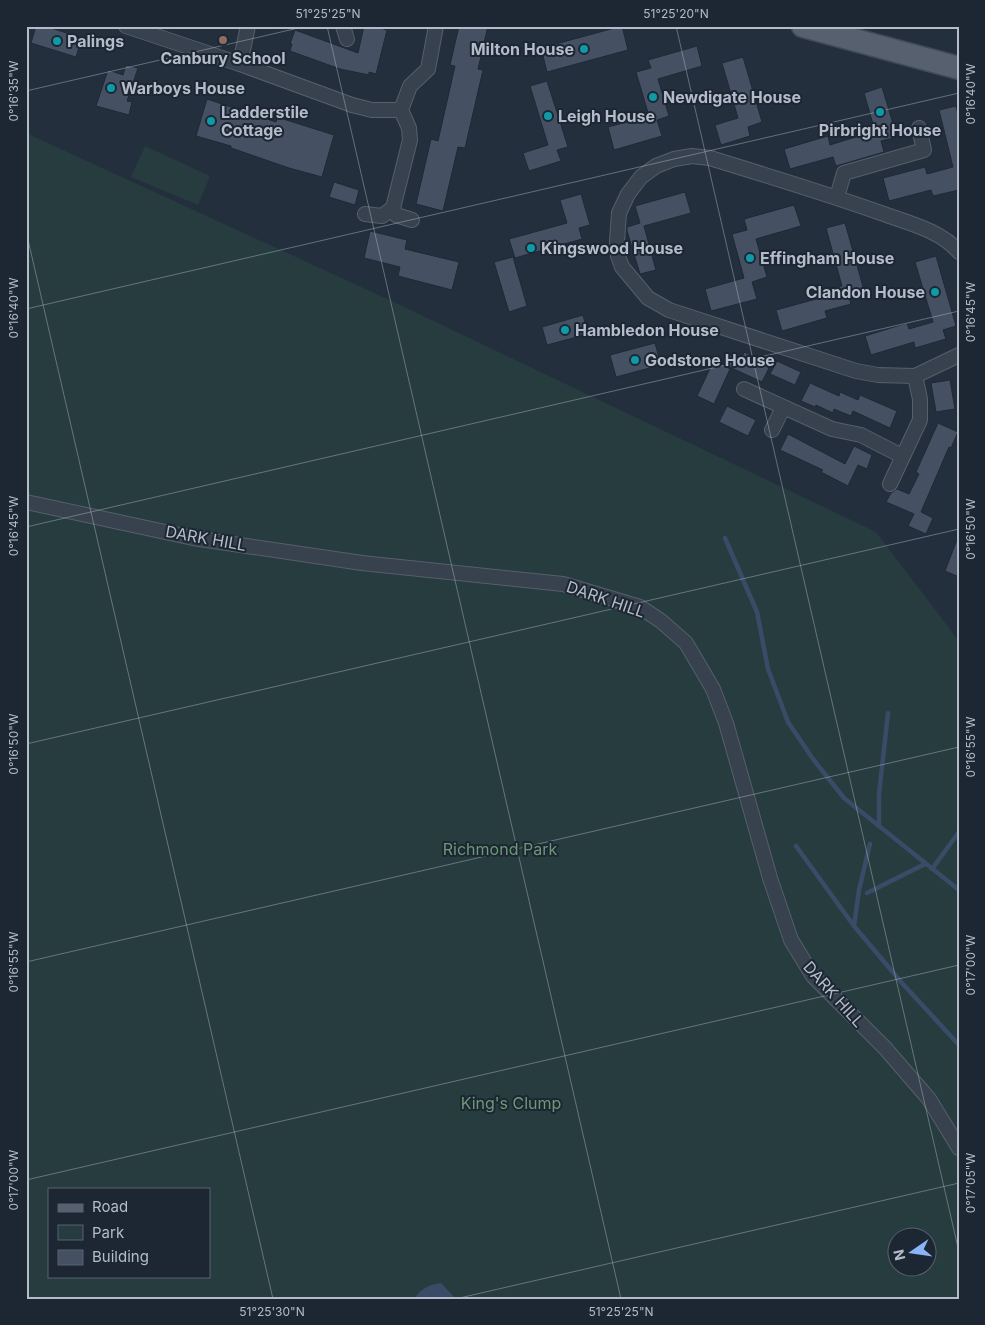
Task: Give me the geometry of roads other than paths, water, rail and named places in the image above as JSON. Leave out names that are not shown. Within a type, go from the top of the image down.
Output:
[{"type":"main road","points":[[803,26],[959,68]]},
{"type":"street","points":[[126,26],[240,64],[352,105],[372,110],[395,110]]},
{"type":"street","points":[[240,64],[248,26]]},
{"type":"street","points":[[395,110],[410,86],[428,69],[436,26]]},
{"type":"street","points":[[395,110],[409,128],[410,140],[393,208],[396,215],[412,220]]},
{"type":"street","points":[[837,197],[844,173],[924,150],[919,128]]},
{"type":"street","points":[[959,252],[934,232],[837,197],[710,158],[692,156],[674,159],[656,166],[641,177],[628,194],[619,213],[617,241],[618,256],[622,267],[648,298],[668,310],[856,370],[878,375],[915,376],[959,355]]},
{"type":"street","points":[[366,214],[382,216],[393,208]]},
{"type":"street","points":[[890,484],[920,420],[920,399],[915,376]]},
{"type":"street","points":[[744,389],[832,429],[861,435],[902,456]]},
{"type":"street","points":[[772,430],[783,408]]},
{"type":"street","name":"DARK HILL","points":[[26,502],[193,538],[362,563],[563,584],[640,607],[661,620],[686,643],[713,689],[726,723],[770,878],[791,940],[813,976],[885,1048],[929,1098],[959,1148]]},
{"type":"water","points":[[441,1283],[456,1299],[414,1299],[419,1292]]},
{"type":"waterway","points":[[725,538],[757,612],[768,669],[788,722],[813,759],[844,798],[959,890]]},
{"type":"waterway","points":[[879,826],[879,794],[888,713]]},
{"type":"waterway","points":[[932,869],[959,832]]},
{"type":"waterway","points":[[854,926],[859,890],[870,844]]},
{"type":"waterway","points":[[796,846],[854,926],[902,983],[959,1045]]},
{"type":"waterway","points":[[867,893],[925,864]]},
{"type":"place","name":"Canbury School","points":[[223,40]]},
{"type":"place","name":"Palings","points":[[57,41]]},
{"type":"place","name":"Milton House","points":[[584,49]]},
{"type":"place","name":"Warboys House","points":[[111,88]]},
{"type":"place","name":"Newdigate House","points":[[653,97]]},
{"type":"place","name":"Pirbright House","points":[[880,112]]},
{"type":"place","name":"Leigh House","points":[[548,116]]},
{"type":"place","name":"Ladderstile Cottage","points":[[211,121]]},
{"type":"place","name":"Kingswood House","points":[[531,248]]},
{"type":"place","name":"Effingham House","points":[[750,258]]},
{"type":"place","name":"Clandon House","points":[[935,292]]},
{"type":"place","name":"Hambledon House","points":[[565,330]]},
{"type":"place","name":"Godstone House","points":[[635,360]]},
{"type":"park label","name":"Richmond Park","points":[[500,849]]},
{"type":"park label","name":"King's Clump","points":[[511,1103]]}]
